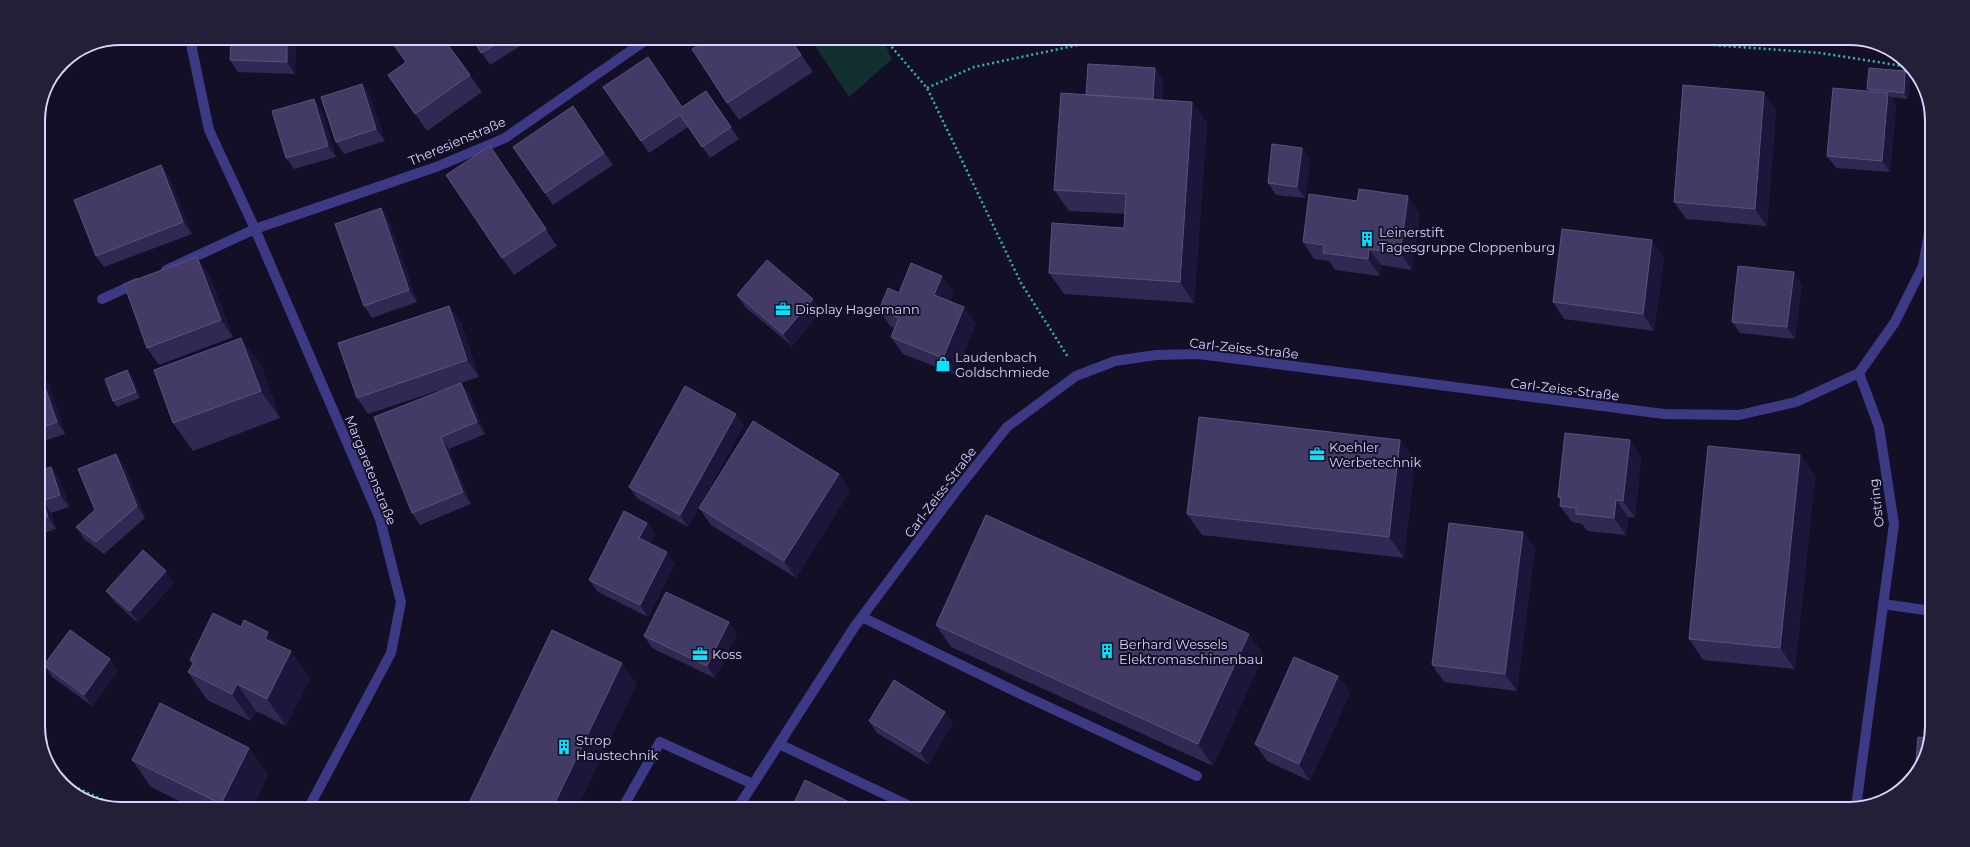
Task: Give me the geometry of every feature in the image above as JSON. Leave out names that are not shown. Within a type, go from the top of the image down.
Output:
[{"type":"street","name":"Margaretenstraße","points":[[192,45],[209,130],[255,229],[380,519],[401,602],[391,653],[312,802]]},
{"type":"street","name":"Theresienstraße","points":[[255,229],[436,167],[505,138],[639,45]]},
{"type":"street","points":[[102,299],[255,229]]},
{"type":"street","points":[[1859,373],[1896,322],[1923,266],[1925,255]]},
{"type":"street","name":"Carl-Zeiss-Straße","points":[[741,802],[862,617],[956,491],[1007,427],[1076,376],[1115,361],[1156,355],[1199,354],[1664,414],[1739,416],[1796,402],[1859,373]]},
{"type":"street","name":"Ostring","points":[[1857,801],[1894,524],[1879,427],[1859,373]]},
{"type":"street","points":[[1883,604],[1925,610]]},
{"type":"street","points":[[862,617],[1024,696],[1197,776]]},
{"type":"street","points":[[626,802],[660,742],[753,784]]},
{"type":"street","points":[[779,744],[901,802]]},
{"type":"path","points":[[890,45],[927,88],[1021,283],[1067,354],[1076,376]]},
{"type":"path","points":[[927,88],[974,67],[1078,45]]},
{"type":"path","points":[[1707,45],[1821,54],[1901,66]]},
{"type":"path","points":[[78,788],[105,801]]},
{"type":"green space","points":[[815,45],[885,45],[892,59],[849,97]]},
{"type":"building","points":[[231,45],[287,45],[287,62],[230,60]]},
{"type":"building","points":[[394,45],[448,45],[470,75],[415,114],[388,75],[406,62]]},
{"type":"building","points":[[476,45],[494,45],[481,53]]},
{"type":"building","points":[[699,45],[795,45],[801,55],[727,103],[692,49]]},
{"type":"building","points":[[648,57],[682,107],[706,91],[731,127],[702,147],[680,115],[641,141],[603,87]]},
{"type":"building","points":[[1088,64],[1155,68],[1153,99],[1086,95]]},
{"type":"building","points":[[1869,68],[1905,71],[1904,93],[1867,89]]},
{"type":"building","points":[[362,84],[376,129],[336,142],[321,97]]},
{"type":"building","points":[[1683,85],[1764,92],[1755,209],[1674,202]]},
{"type":"building","points":[[1833,88],[1888,93],[1882,161],[1827,156]]},
{"type":"building","points":[[1061,93],[1192,102],[1180,282],[1049,273],[1052,223],[1124,228],[1126,194],[1054,190]]},
{"type":"building","points":[[314,99],[328,146],[286,158],[272,111]]},
{"type":"building","points":[[573,106],[604,153],[545,193],[513,147]]},
{"type":"building","points":[[1272,144],[1302,148],[1297,187],[1268,183]]},
{"type":"building","points":[[490,146],[546,229],[502,258],[446,175]]},
{"type":"building","points":[[161,165],[183,222],[96,256],[74,200]]},
{"type":"building","name":"Leinerstift Tagesgruppe Cloppenburg","points":[[1359,189],[1408,196],[1400,253],[1369,249],[1368,259],[1323,253],[1324,245],[1303,242],[1309,194],[1357,201]]},
{"type":"building","points":[[381,208],[409,290],[364,306],[335,224]]},
{"type":"building","points":[[1562,229],[1652,240],[1643,314],[1553,302]]},
{"type":"building","points":[[197,257],[221,320],[147,348],[124,284]]},
{"type":"building","name":"Display Hagemann","points":[[767,260],[813,299],[783,334],[737,295]]},
{"type":"building","points":[[911,263],[942,276],[934,295],[964,307],[943,358],[891,337],[899,318],[879,310],[888,288],[899,293]]},
{"type":"building","points":[[1738,266],[1794,272],[1787,327],[1732,322]]},
{"type":"building","points":[[449,306],[467,360],[357,398],[338,343]]},
{"type":"building","points":[[241,338],[261,391],[173,423],[154,370]]},
{"type":"building","points":[[127,370],[136,392],[113,401],[105,379]]},
{"type":"building","points":[[461,383],[477,422],[441,437],[463,492],[412,513],[374,417]]},
{"type":"building","points":[[685,386],[736,414],[680,515],[629,487]]},
{"type":"building","points":[[45,387],[57,422],[45,426]]},
{"type":"building","points":[[1199,417],[1400,440],[1389,537],[1187,514]]},
{"type":"building","points":[[753,421],[839,474],[784,561],[699,508]]},
{"type":"building","points":[[1565,433],[1630,440],[1623,501],[1616,500],[1614,518],[1576,514],[1576,508],[1560,506],[1561,497],[1558,497]]},
{"type":"building","points":[[1708,446],[1800,455],[1780,648],[1689,639]]},
{"type":"building","points":[[116,454],[137,506],[96,542],[76,527],[95,510],[78,469]]},
{"type":"building","points":[[51,467],[60,495],[45,500],[45,469]]},
{"type":"building","points":[[45,507],[48,517],[45,518]]},
{"type":"building","points":[[624,511],[647,523],[639,538],[667,552],[640,605],[589,580]]},
{"type":"building","name":"Berhard Wessels Elektromaschinenbau","points":[[986,515],[1249,634],[1198,744],[936,625]]},
{"type":"building","points":[[1449,523],[1523,532],[1505,674],[1432,665]]},
{"type":"building","points":[[143,550],[166,571],[130,611],[106,591]]},
{"type":"building","points":[[666,592],[729,622],[707,666],[644,636]]},
{"type":"building","points":[[213,613],[241,627],[244,620],[268,632],[265,639],[291,651],[267,699],[237,684],[232,694],[188,672],[194,662],[190,660]]},
{"type":"building","points":[[70,630],[110,659],[84,695],[45,666],[45,664]]},
{"type":"building","name":"Strop Haustechnik","points":[[552,630],[622,663],[555,802],[469,802]]},
{"type":"building","points":[[1294,657],[1338,676],[1299,764],[1255,744]]},
{"type":"building","points":[[894,680],[945,712],[920,752],[869,721]]},
{"type":"building","points":[[160,703],[249,748],[222,802],[217,802],[132,760]]},
{"type":"building","points":[[1918,737],[1924,738],[1924,741],[1916,762]]},
{"type":"building","points":[[805,780],[849,802],[794,802]]},
{"type":"place","name":"Leinerstift Tagesgruppe Cloppenburg","points":[[1367,239]]},
{"type":"place","name":"Display Hagemann","points":[[783,309]]},
{"type":"place","name":"Laudenbach Goldschmiede","points":[[943,364]]},
{"type":"place","name":"Koehler Werbetechnik","points":[[1317,454]]},
{"type":"place","name":"Berhard Wessels Elektromaschinenbau","points":[[1107,651]]},
{"type":"place","name":"Koss","points":[[700,654]]},
{"type":"place","name":"Strop Haustechnik","points":[[564,747]]}]
